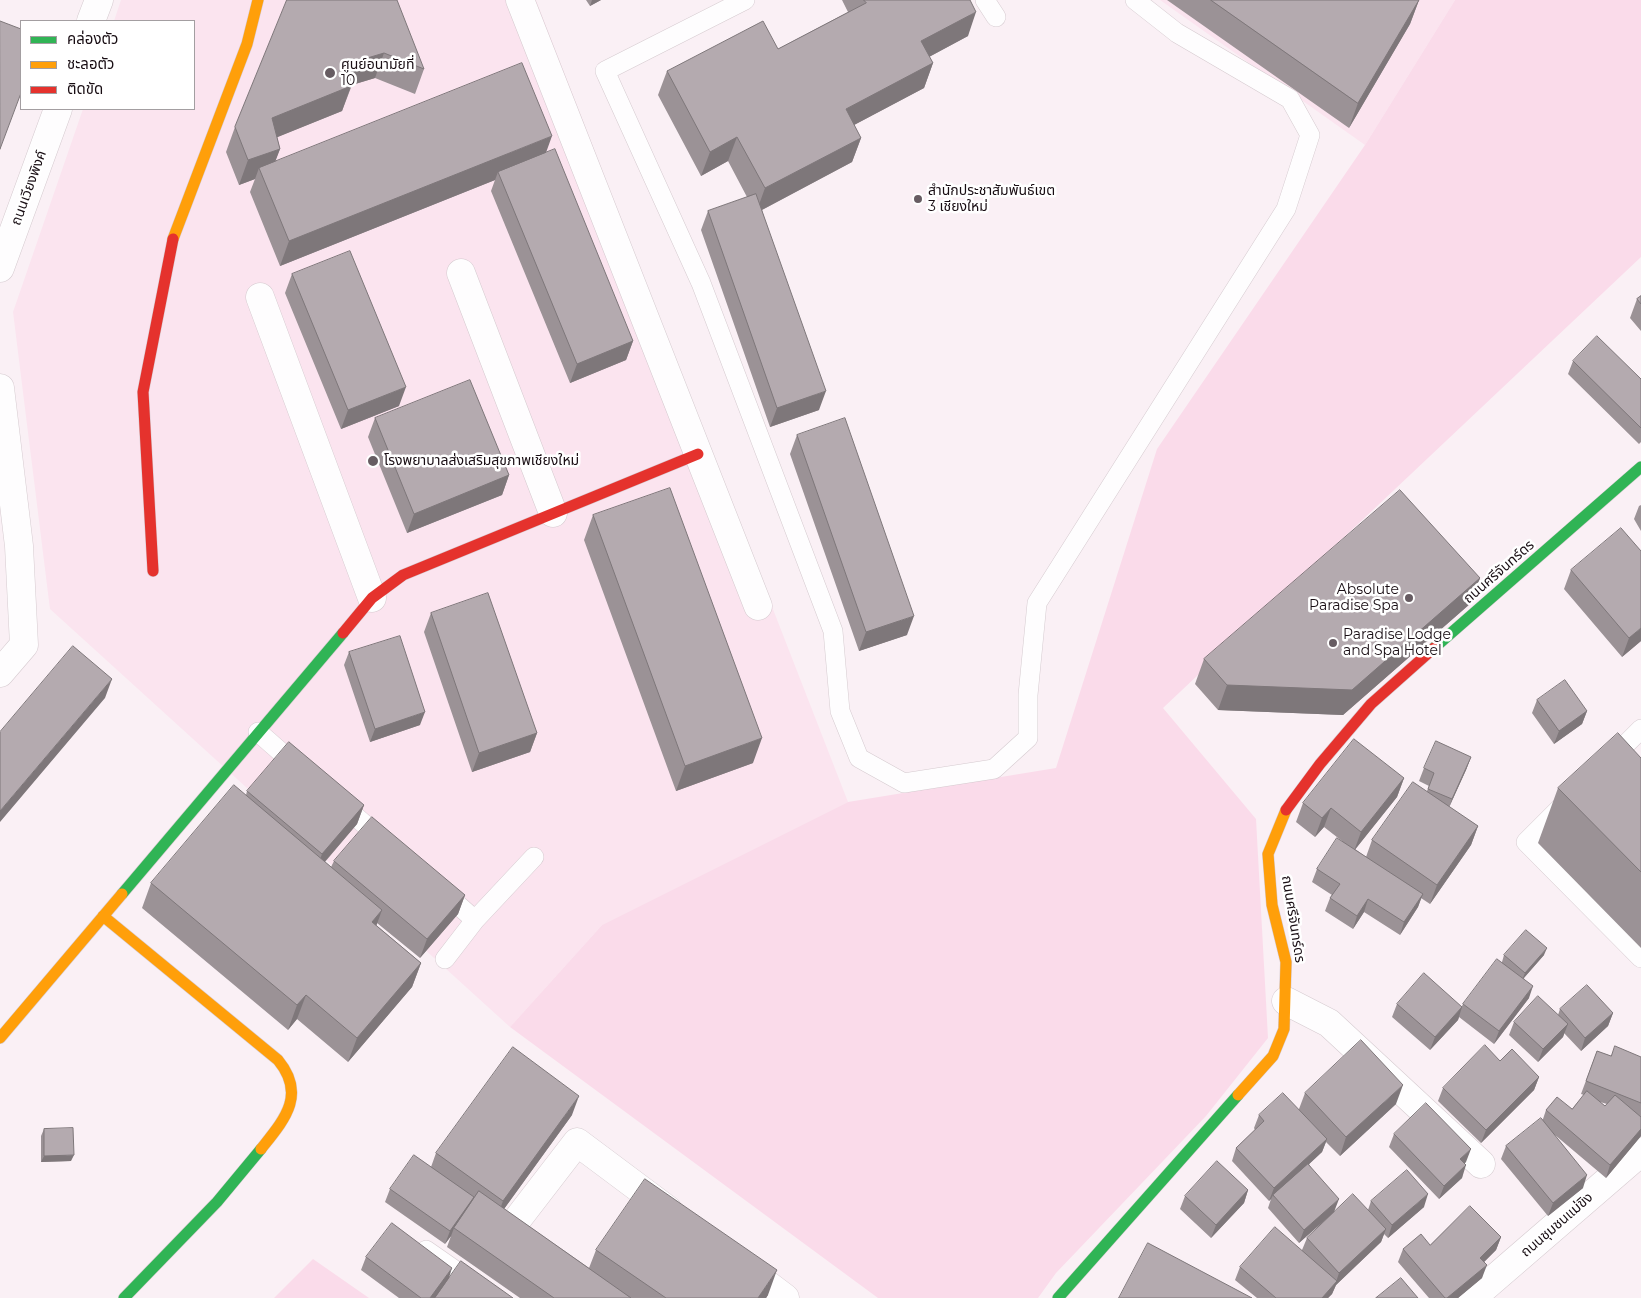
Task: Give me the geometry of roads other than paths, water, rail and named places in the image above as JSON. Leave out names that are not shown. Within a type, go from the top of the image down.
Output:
[{"type":"street","points":[[91,20],[99,0]]},
{"type":"street","points":[[153,571],[143,392],[173,238],[247,44],[258,0]]},
{"type":"street","points":[[520,0],[758,606]]},
{"type":"street","name":"ถนนเวียงพิงค์","points":[[0,268],[58,110]]},
{"type":"street","points":[[461,273],[553,514]]},
{"type":"street","points":[[260,297],[372,598]]},
{"type":"street","points":[[0,388],[19,546],[24,645],[0,673]]},
{"type":"street","points":[[0,1038],[372,598],[403,575],[698,454]]},
{"type":"street","name":"ถนนศรีจันทร์ดร","points":[[1058,1298],[1273,1056],[1284,1029],[1286,962],[1272,905],[1268,854],[1283,814],[1320,764],[1371,704],[1641,467]]},
{"type":"street","points":[[103,916],[242,1027],[278,1060],[291,1075],[292,1086],[291,1101],[285,1117],[258,1153],[124,1298]]},
{"type":"street","points":[[1286,1000],[1329,1022],[1481,1164]]},
{"type":"street","points":[[510,1230],[577,1142],[685,1223]]},
{"type":"street","name":"ถนนชุมชนแม่ขิง","points":[[1472,1298],[1641,1152]]},
{"type":"street","points":[[723,1252],[785,1298]]},
{"type":"lane","points":[[745,0],[604,71],[701,283],[833,631],[840,711],[859,758],[904,783],[994,769],[1028,738],[1028,694],[1038,603],[1286,209],[1310,135],[1290,98],[1177,33],[1134,0]]},
{"type":"lane","points":[[986,0],[996,17]]},
{"type":"lane","points":[[1594,776],[1641,729]]},
{"type":"lane","points":[[258,732],[311,778]]},
{"type":"lane","points":[[326,790],[400,855]]},
{"type":"lane","points":[[1574,795],[1526,842],[1641,958]]},
{"type":"lane","points":[[445,959],[475,920],[534,857]]},
{"type":"lane","points":[[430,881],[475,920]]},
{"type":"lane","points":[[408,1237],[495,1298]]},
{"type":"place","name":"ศูนย์อนามัยที่ 10","points":[[330,73]]},
{"type":"place","name":"สำนักประชาสัมพันธ์เขต 3 เชียงใหม่","points":[[918,199]]},
{"type":"place","name":"โรงพยาบาลส่งเสริมสุขภาพเชียงใหม่","points":[[373,461]]},
{"type":"place","name":"Absolute Paradise Spa","points":[[1409,598]]},
{"type":"place","name":"Paradise Lodge and Spa Hotel","points":[[1333,643]]}]
